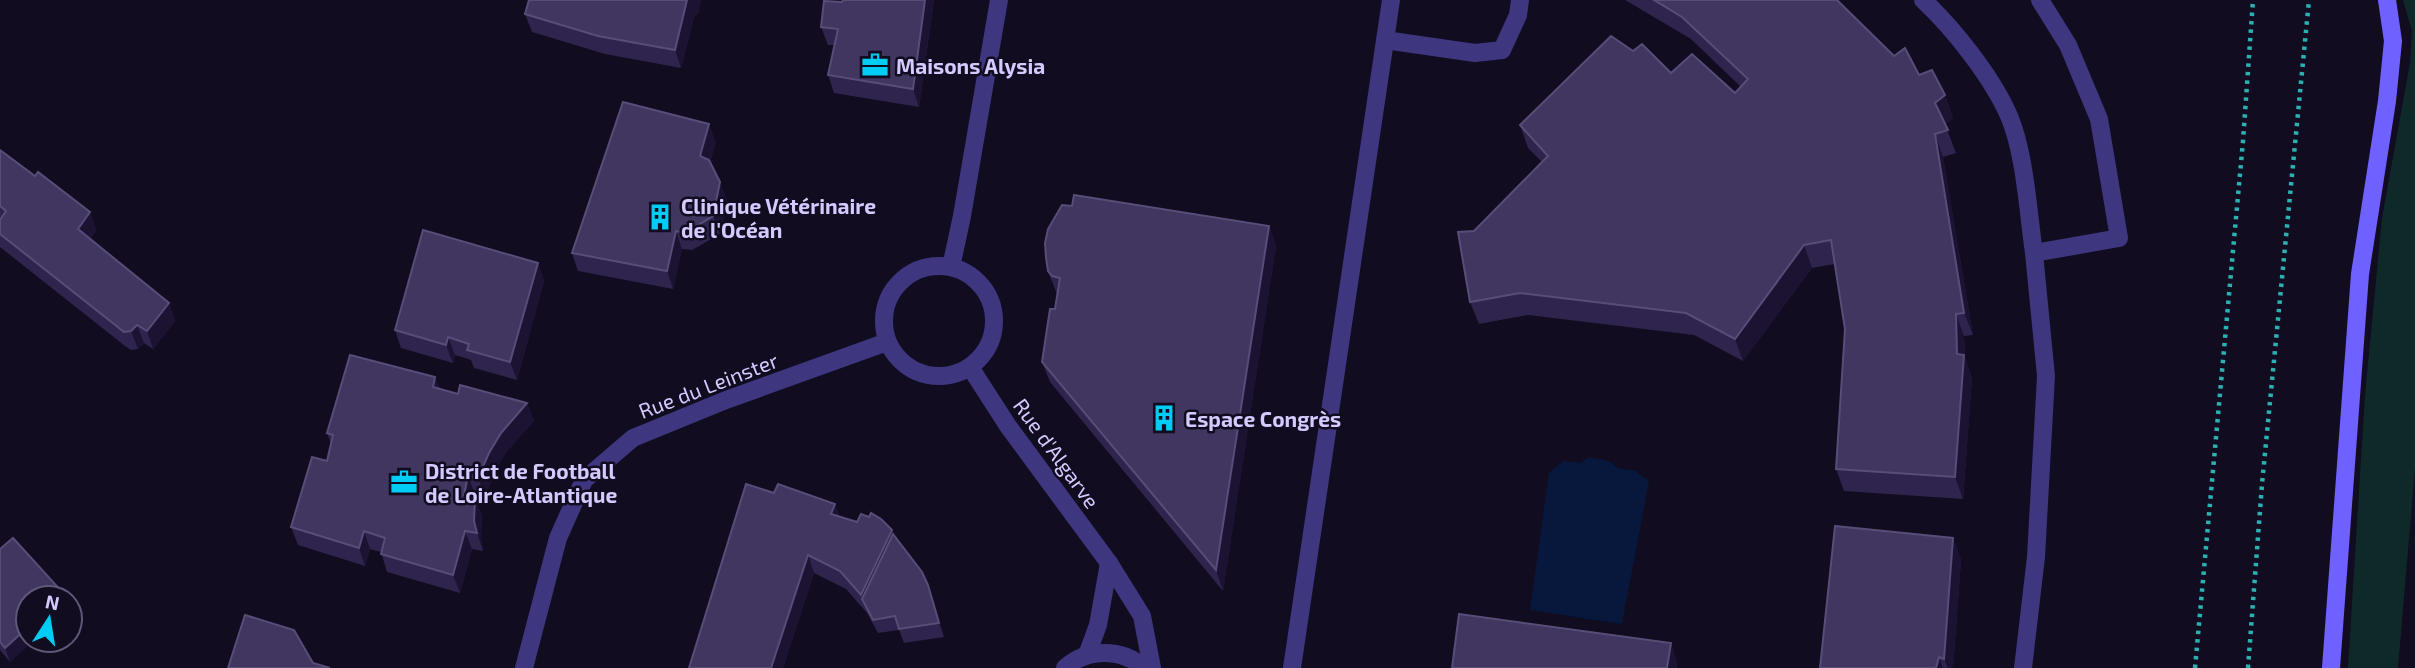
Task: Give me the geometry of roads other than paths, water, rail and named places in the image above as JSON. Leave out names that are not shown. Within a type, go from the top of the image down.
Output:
[{"type":"main road","points":[[2331,668],[2360,274],[2387,101],[2393,41],[2387,0]]},
{"type":"street","points":[[951,267],[999,0]]},
{"type":"street","points":[[1292,668],[1391,0]]},
{"type":"street","points":[[1385,40],[1475,53],[1502,50],[1518,15],[1520,0]]},
{"type":"street","points":[[1923,0],[1985,72],[2010,117],[2020,154],[2034,253],[2046,376],[2036,557],[2024,668]]},
{"type":"street","points":[[2034,253],[2119,238],[2099,120],[2068,45],[2040,0]]},
{"type":"street","points":[[934,266],[951,267],[968,274],[981,286],[991,302],[994,320],[992,338],[984,354],[970,367],[956,374],[939,377],[908,367],[895,356],[887,342],[883,325],[885,308],[892,292],[903,279],[934,266]]},
{"type":"street","name":"Rue du Leinster","points":[[524,668],[558,538],[584,480],[633,438],[726,400],[887,342]]},
{"type":"street","name":"Rue d'Algarve","points":[[970,367],[1008,426],[1110,563],[1142,616],[1152,668]]},
{"type":"street","points":[[1087,655],[1098,625],[1110,563]]},
{"type":"street","points":[[1065,668],[1087,655],[1106,652],[1124,656],[1144,668]]},
{"type":"water","points":[[1588,457],[1609,461],[1617,468],[1635,471],[1649,481],[1622,624],[1530,610],[1549,473],[1563,461],[1581,463]]},
{"type":"place","name":"Maisons Alysia","points":[[875,65]]},
{"type":"place","name":"Clinique Vétérinaire de l'Océan","points":[[660,217]]},
{"type":"place","name":"Espace Congrès","points":[[1164,418]]},
{"type":"place","name":"District de Football de Loire-Atlantique","points":[[404,482]]}]
